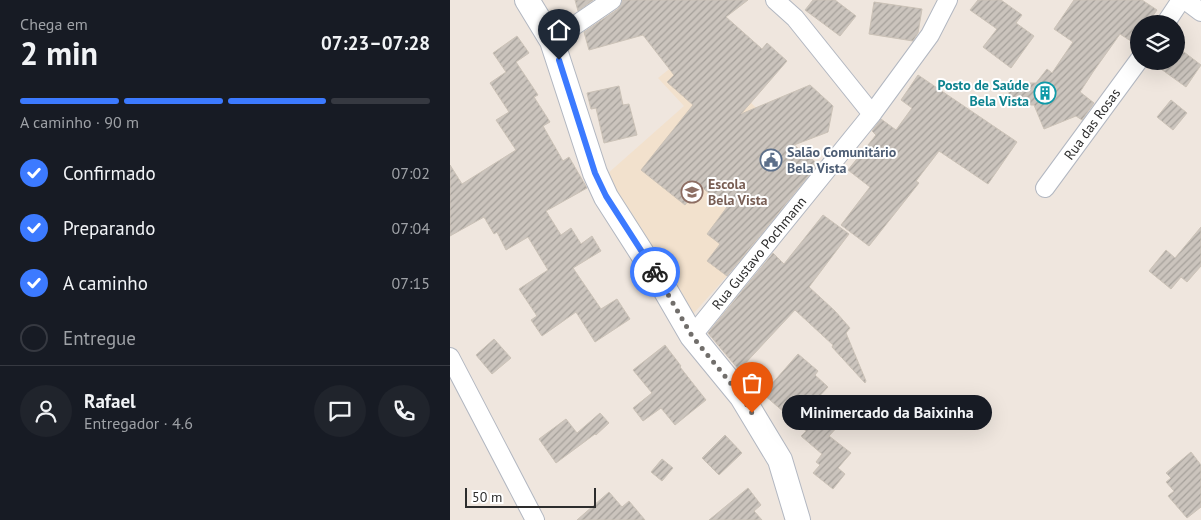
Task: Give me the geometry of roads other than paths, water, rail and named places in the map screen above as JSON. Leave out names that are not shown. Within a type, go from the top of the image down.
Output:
[{"type":"main road","points":[[527,0],[552,41],[595,173],[606,196],[692,336],[742,397],[780,460],[798,520]]},
{"type":"street","points":[[552,41],[612,0]]},
{"type":"street","points":[[775,0],[795,18],[872,114]]},
{"type":"street","name":"Rua Gustavo Pochmann","points":[[692,336],[872,114],[930,35],[948,0]]},
{"type":"street","points":[[1172,15],[1183,0],[1201,12]]},
{"type":"street","name":"Rua das Rosas","points":[[1045,188],[1132,70]]},
{"type":"street","points":[[450,357],[536,520]]},
{"type":"place","name":"Posto de Saúde Bela Vista","points":[[1045,93]]},
{"type":"place","name":"Salão Comunitário Bela Vista","points":[[771,160]]},
{"type":"place","name":"Escola Bela Vista","points":[[692,192]]},
{"type":"place","name":"Minimercado da Baixinha","points":[[752,413]]}]
